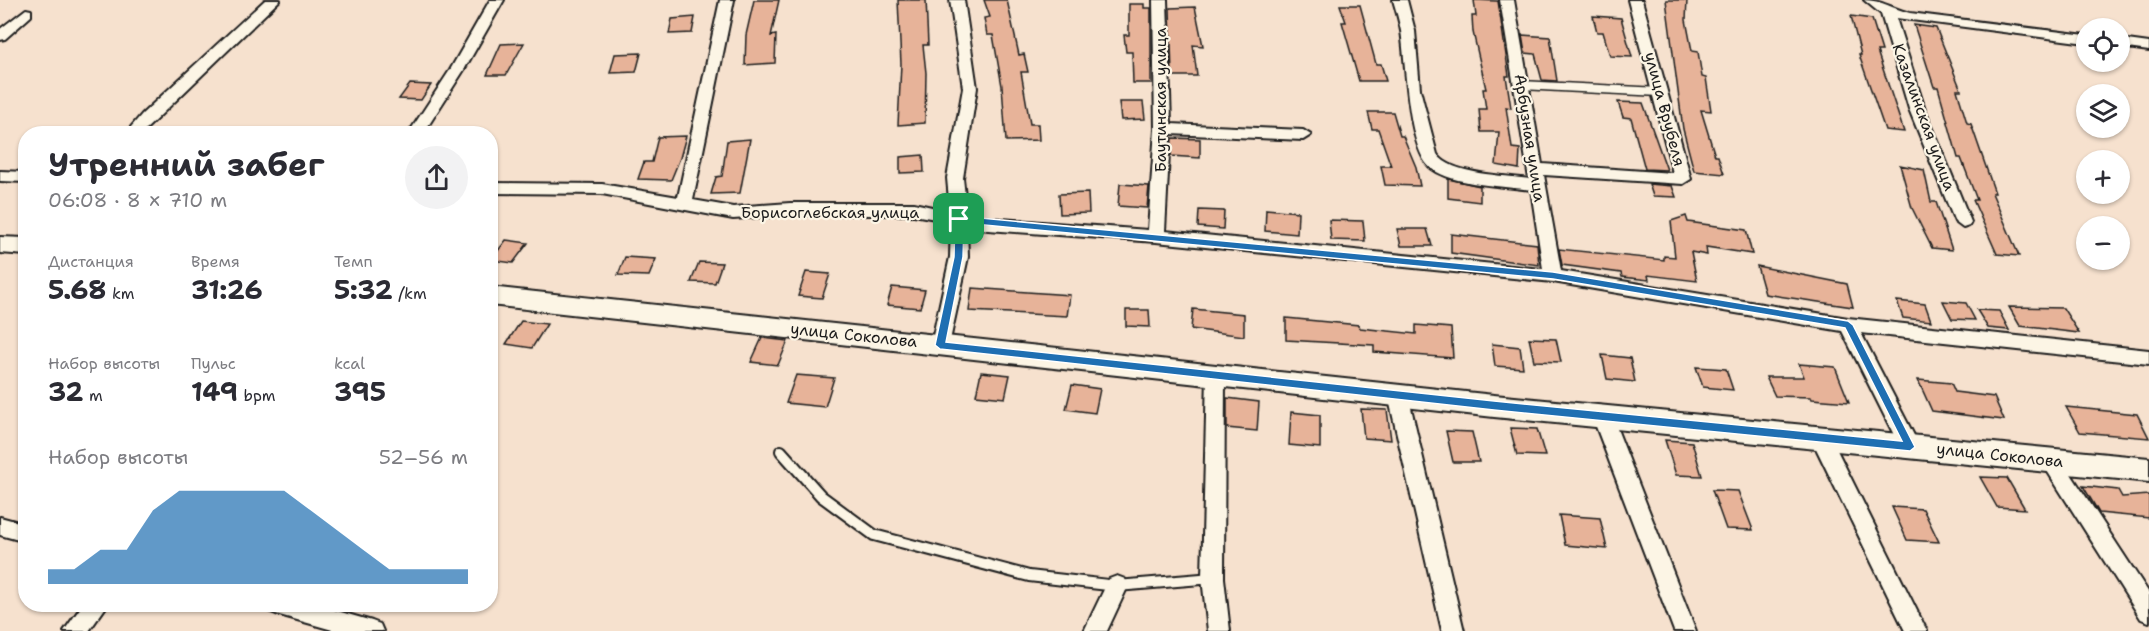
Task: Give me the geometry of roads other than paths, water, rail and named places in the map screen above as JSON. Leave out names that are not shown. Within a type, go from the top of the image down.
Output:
[{"type":"main road","points":[[0,245],[18,246]]},
{"type":"main road","name":"улица Соколова","points":[[498,297],[1398,395],[2149,470]]},
{"type":"street","points":[[139,126],[273,0]]},
{"type":"street","points":[[420,126],[457,70],[497,0]]},
{"type":"street","points":[[684,206],[726,0]]},
{"type":"street","points":[[940,345],[959,257],[959,219],[955,178],[970,88],[957,0]]},
{"type":"street","name":"Баутинская улица","points":[[1155,236],[1163,129],[1160,0]]},
{"type":"street","points":[[1400,0],[1408,31],[1413,89],[1429,155],[1436,165],[1452,172],[1538,186]]},
{"type":"street","name":"Арбузная улица","points":[[1507,0],[1553,276]]},
{"type":"street","name":"улица Врубеля","points":[[1535,169],[1683,179],[1635,0]]},
{"type":"street","points":[[1871,0],[1887,12],[2076,38]]},
{"type":"street","name":"Казалинская улица","points":[[1887,12],[1917,109],[1963,222]]},
{"type":"street","points":[[0,36],[26,13]]},
{"type":"street","points":[[2130,44],[2149,46]]},
{"type":"street","points":[[1163,129],[1303,135]]},
{"type":"street","points":[[0,176],[18,177]]},
{"type":"street","name":"Борисоглебская улица","points":[[498,188],[602,189],[684,206],[733,213],[790,209],[914,208],[959,219],[1553,276],[1848,325],[2149,357]]},
{"type":"street","points":[[1848,325],[1910,447]]},
{"type":"street","points":[[1216,375],[1213,578],[1219,631]]},
{"type":"street","points":[[1398,395],[1453,631]]},
{"type":"street","points":[[1602,416],[1684,631]]},
{"type":"street","points":[[1821,438],[1916,631]]},
{"type":"street","points":[[2051,460],[2149,612]]},
{"type":"street","points":[[0,526],[18,531]]},
{"type":"street","points":[[1095,631],[1107,612],[1117,586]]},
{"type":"street","points":[[75,631],[90,612]]},
{"type":"street","points":[[304,612],[372,631]]},
{"type":"lane","points":[[1521,85],[1660,92]]},
{"type":"lane","points":[[781,450],[821,496],[874,535],[1029,576],[1117,586],[1213,578]]}]
